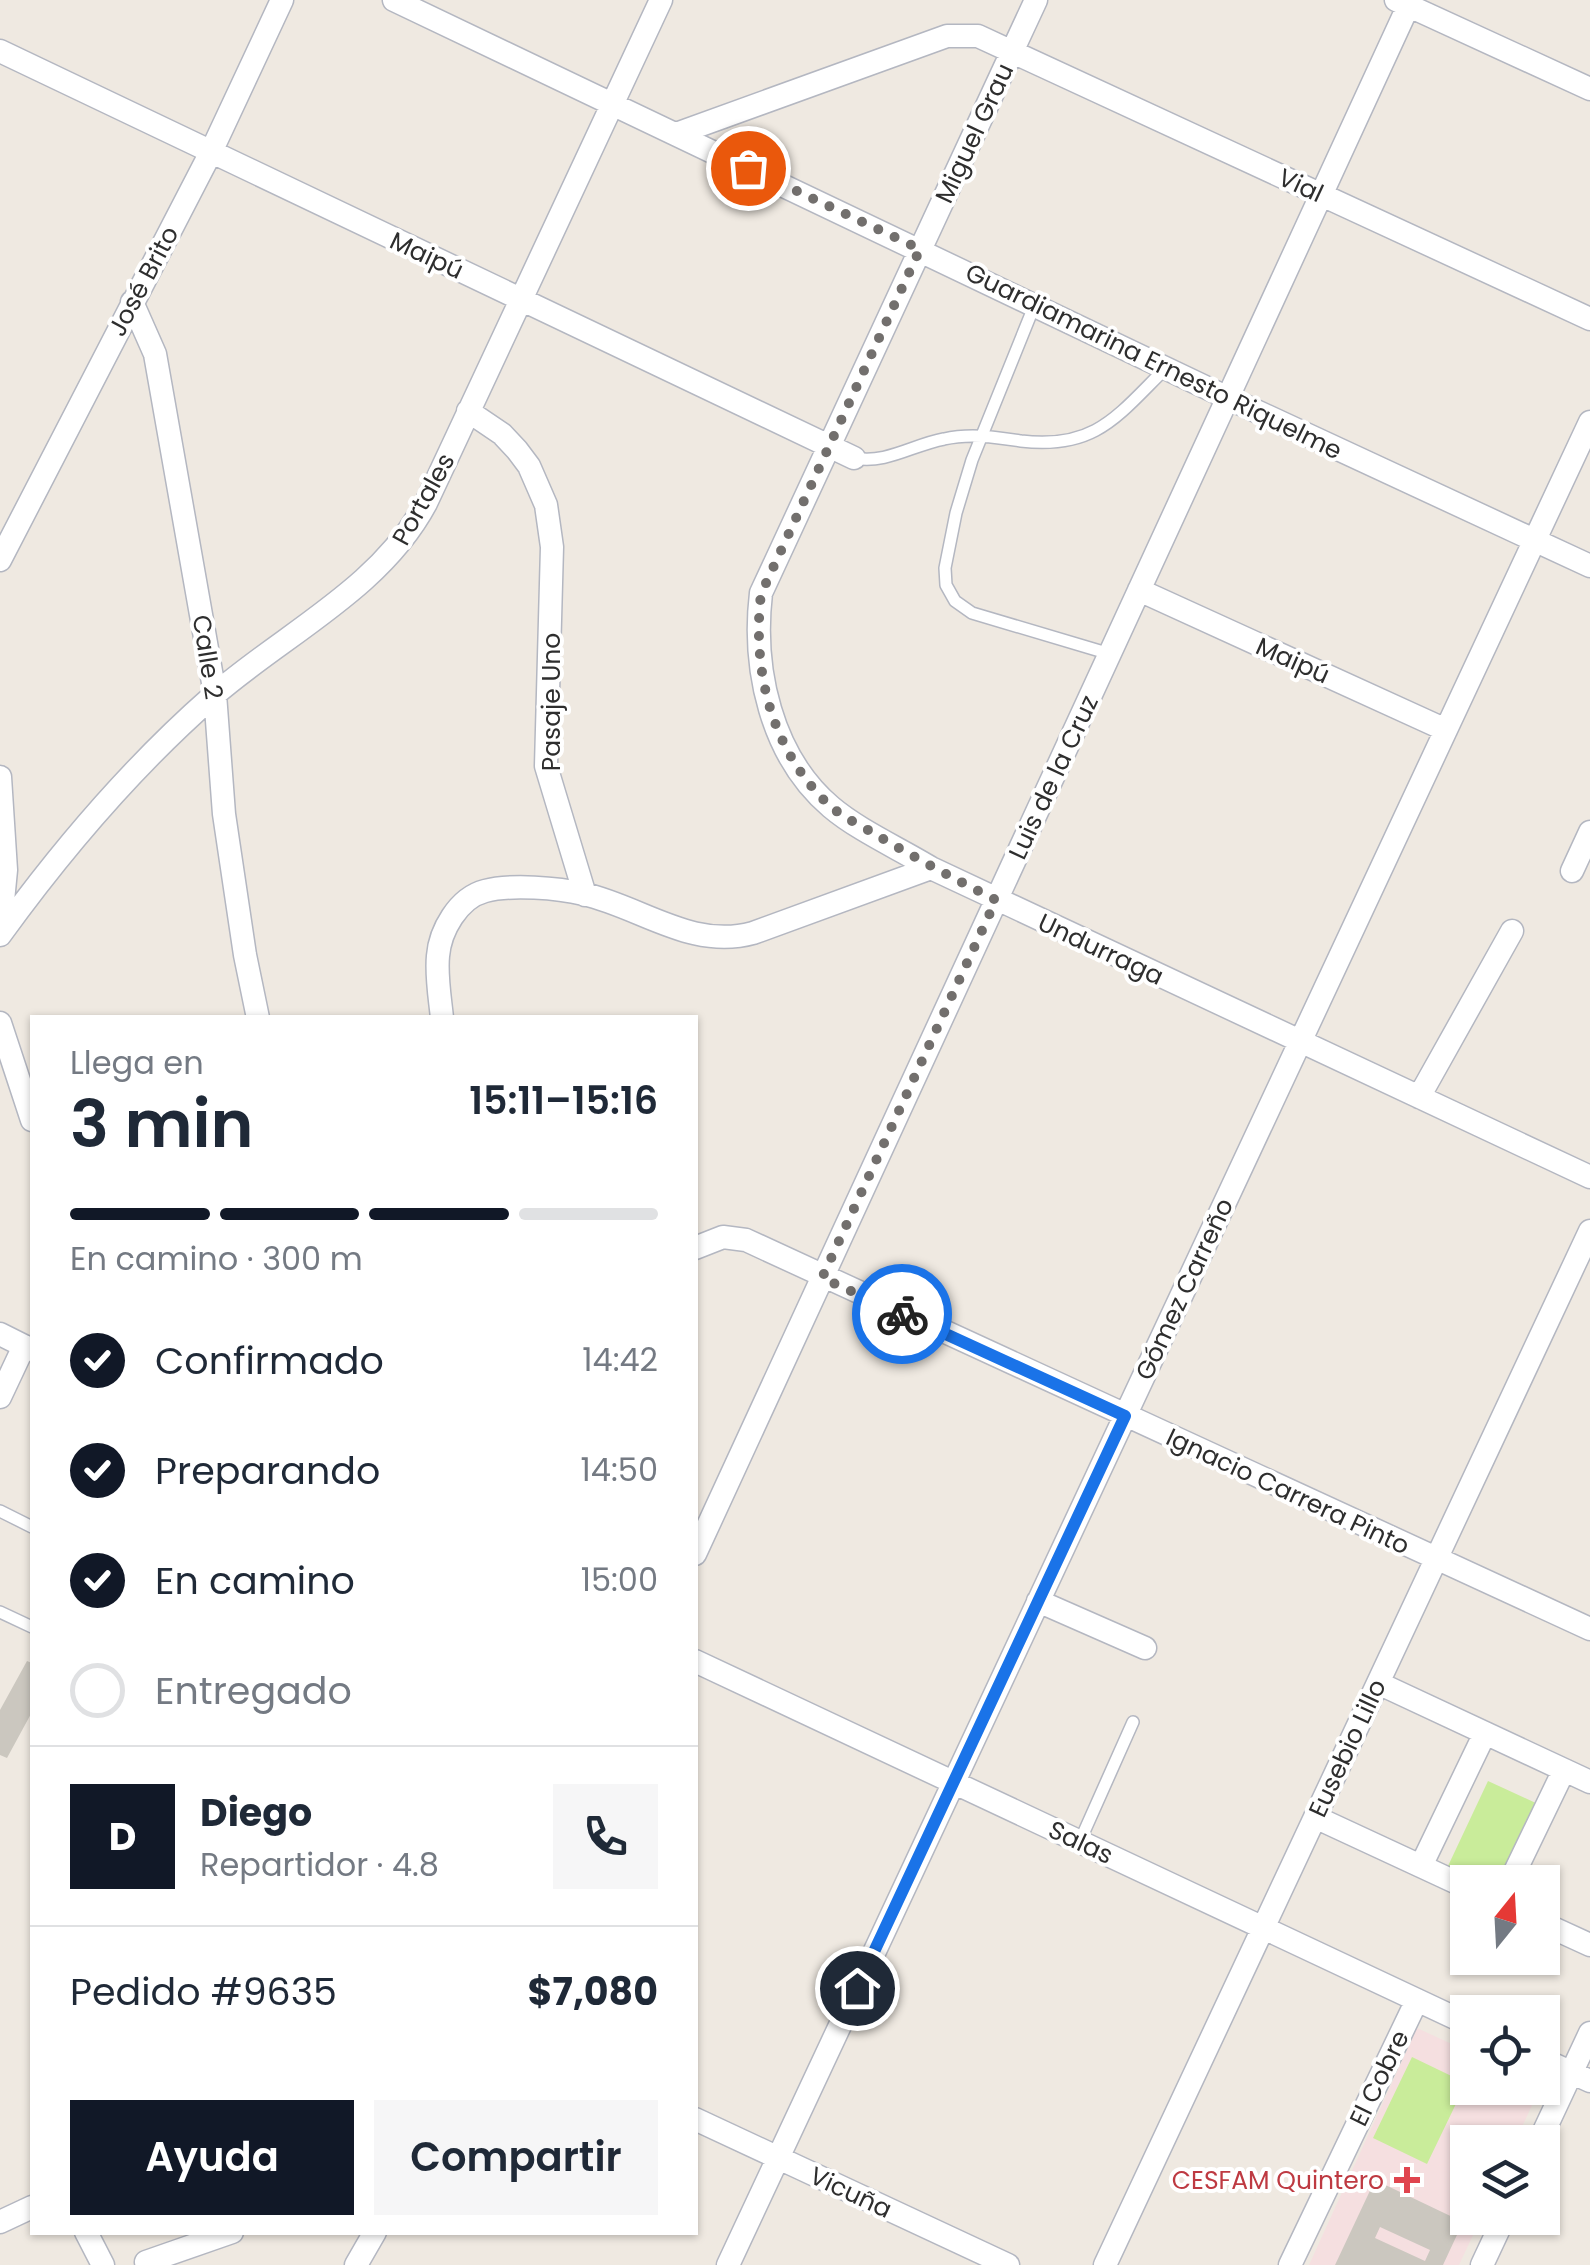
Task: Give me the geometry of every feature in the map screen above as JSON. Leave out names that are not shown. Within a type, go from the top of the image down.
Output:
[{"type":"street","name":"José Brito","points":[[0,560],[211,152],[282,0]]},
{"type":"street","name":"Guardiamarina Ernesto Riquelme","points":[[394,0],[1590,566]]},
{"type":"street","name":"Portales","points":[[0,934],[106,801],[216,694],[394,551],[426,503],[662,0]]},
{"type":"street","name":"Miguel Grau","points":[[761,594],[1036,0]]},
{"type":"street","points":[[1405,2],[1590,89]]},
{"type":"street","name":"Luis de la Cruz","points":[[698,1547],[1322,194],[1405,2]]},
{"type":"street","name":"Vial","points":[[676,134],[946,36],[978,36],[1590,319]]},
{"type":"street","name":"Maipú","points":[[0,51],[854,458]]},
{"type":"street","name":"Calle 2","points":[[132,302],[155,354],[216,694],[224,814],[257,1015]]},
{"type":"street","name":"Pasaje Uno","points":[[468,411],[502,434],[517,450],[534,475],[546,504],[552,547],[546,766],[586,894]]},
{"type":"street","name":"Gómez Carreño","points":[[728,2265],[1590,422]]},
{"type":"street","name":"Maipú","points":[[1139,590],[1446,730]]},
{"type":"street","name":"Undurraga","points":[[761,594],[760,665],[770,711],[789,753],[832,808],[931,868],[996,900],[1590,1177]]},
{"type":"street","points":[[0,777],[6,837],[0,934]]},
{"type":"street","points":[[1572,871],[1590,832]]},
{"type":"street","points":[[442,1015],[440,943],[453,916],[485,891],[537,888],[586,894],[696,935],[728,938],[931,868]]},
{"type":"street","points":[[1419,1097],[1512,931]]},
{"type":"street","points":[[0,1023],[30,1114]]},
{"type":"street","name":"Eusebio Lillo","points":[[1105,2265],[1590,1231]]},
{"type":"street","points":[[698,1246],[712,1239],[735,1237],[822,1278]]},
{"type":"street","name":"Ignacio Carrera Pinto","points":[[822,1278],[1436,1558],[1588,1623]]},
{"type":"street","points":[[0,1334],[28,1348],[0,1397]]},
{"type":"street","points":[[1038,1601],[1144,1648]]},
{"type":"street","name":"Salas","points":[[698,1662],[1450,2016]]},
{"type":"street","points":[[1378,1683],[1590,1782]]},
{"type":"street","points":[[1421,1866],[1486,1733]]},
{"type":"street","points":[[1518,1865],[1564,1770]]},
{"type":"street","points":[[1315,1817],[1450,1880]]},
{"type":"street","points":[[1560,1931],[1590,1945]]},
{"type":"street","name":"El Cobre","points":[[1290,2265],[1417,2000]]},
{"type":"street","points":[[1550,2125],[1581,2077],[1590,2032]]},
{"type":"street","name":"Vicuña","points":[[698,2120],[1008,2265]]},
{"type":"street","points":[[0,2222],[30,2208]]},
{"type":"street","points":[[88,2235],[103,2265]]},
{"type":"street","points":[[146,2262],[223,2235]]},
{"type":"street","points":[[356,2265],[373,2235]]},
{"type":"street","points":[[1482,2265],[1496,2235]]},
{"type":"lane","points":[[1035,304],[972,460],[956,513],[945,568],[949,592],[972,613],[1100,651]]},
{"type":"lane","points":[[854,458],[876,460],[945,438],[984,435],[1040,442],[1090,434],[1105,428],[1166,368]]},
{"type":"lane","points":[[0,1512],[30,1526]]},
{"type":"lane","points":[[0,1612],[30,1626]]},
{"type":"lane","points":[[1080,1842],[1133,1722]]},
{"type":"shaded area","name":"CESFAM Quintero","points":[[1417,2028],[1450,2043],[1450,2105],[1532,2105],[1523,2125],[1450,2125],[1450,2235],[1473,2235],[1459,2265],[1309,2265]]},
{"type":"green space","points":[[1488,1781],[1540,1805],[1512,1865],[1448,1866]]},
{"type":"green space","points":[[1412,2057],[1450,2075],[1450,2105],[1455,2105],[1427,2164],[1373,2138]]},
{"type":"building","points":[[27,1661],[30,1662],[30,1716],[7,1758],[0,1755],[0,1710]]},
{"type":"building","points":[[1375,2180],[1450,2216],[1450,2235],[1457,2235],[1443,2265],[1335,2265]],"holes":[[[1380,2227],[1430,2250],[1425,2261],[1375,2238]]]},
{"type":"way so far","points":[[748,168],[920,249],[761,594],[758,618],[760,665],[770,711],[789,753],[816,791],[832,808],[931,868],[996,900],[822,1278],[902,1314]]},
{"type":"place","name":"CESFAM Quintero","points":[[1407,2180]]},
{"type":"route","points":[[857,1988],[1125,1416],[902,1314]]}]
